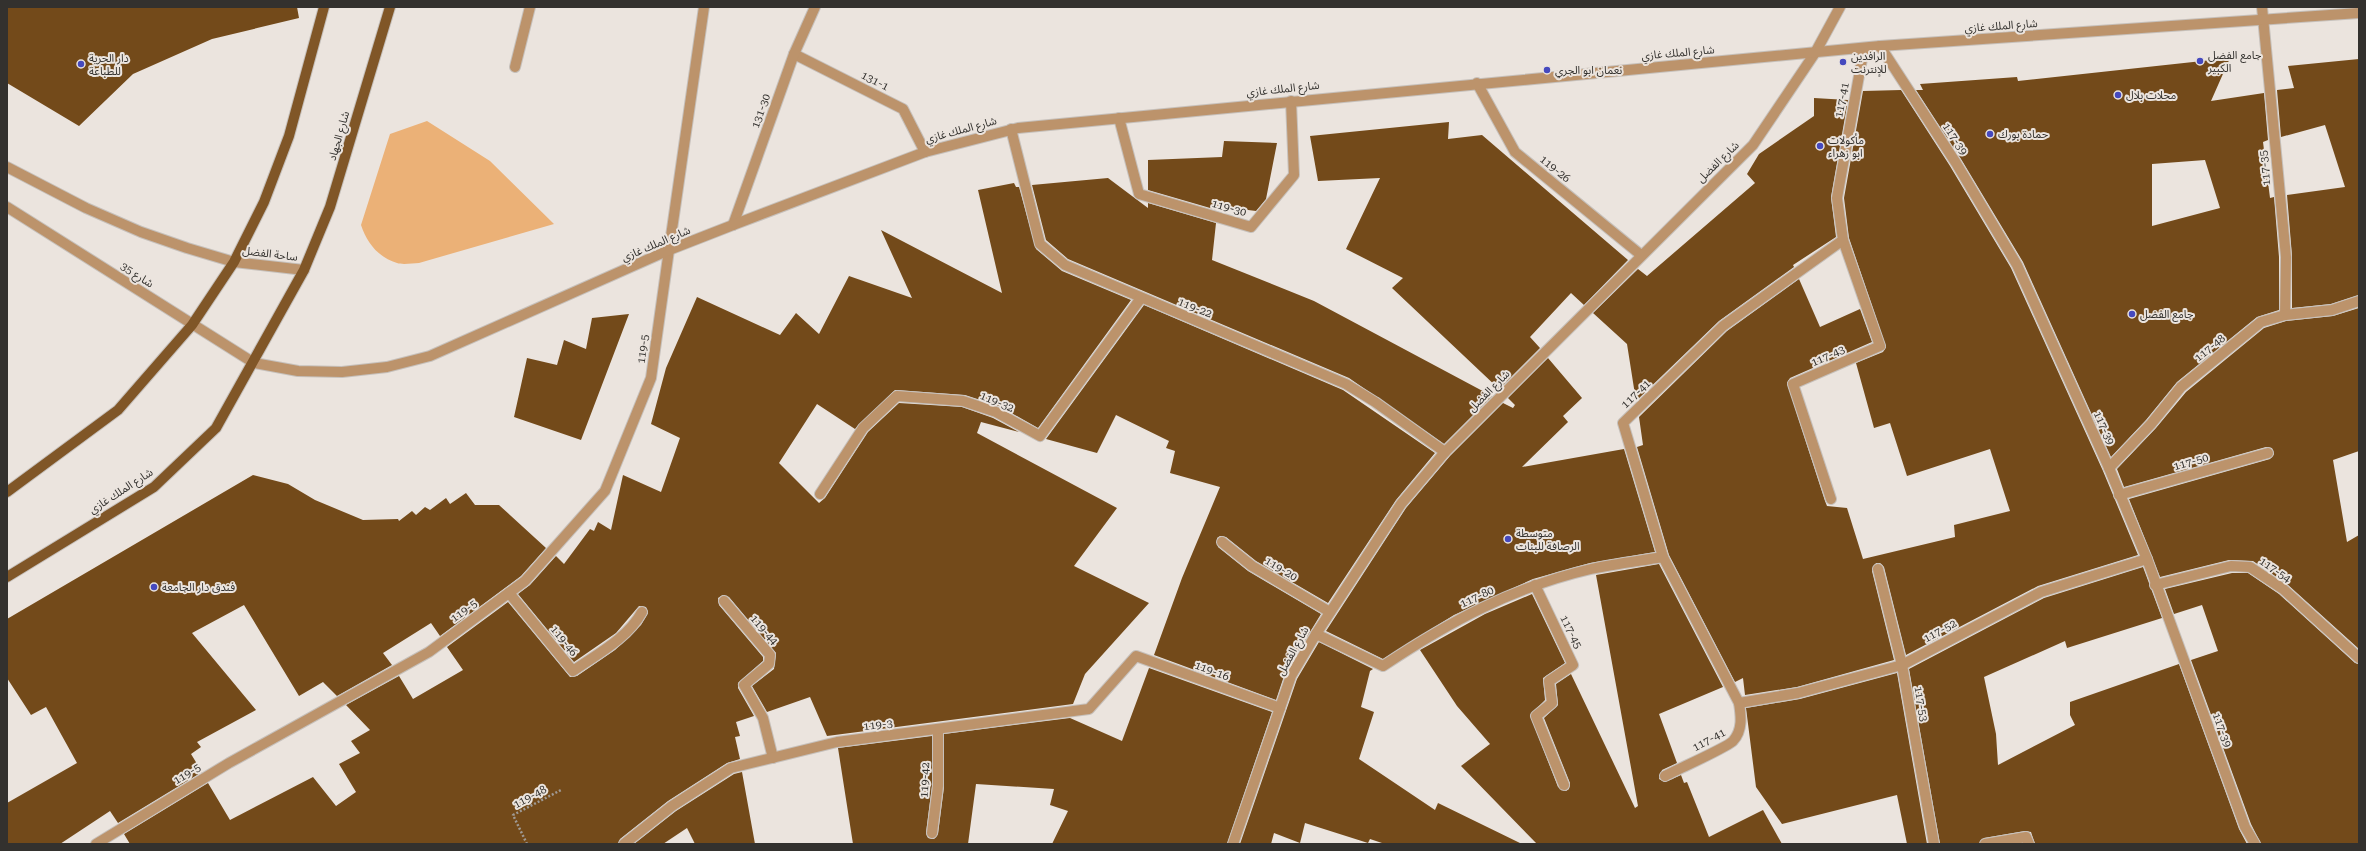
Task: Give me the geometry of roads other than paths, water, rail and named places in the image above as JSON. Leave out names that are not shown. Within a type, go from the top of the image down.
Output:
[{"type":"main road","points":[[7,492],[118,410],[192,325],[234,262],[264,202],[289,136],[324,7]]},
{"type":"main road","name":"شارع الجهاد","points":[[304,270],[330,207],[390,7]]},
{"type":"main road","name":"شارع الملك غازي","points":[[7,577],[154,487],[216,428],[254,363],[304,270]]},
{"type":"street","points":[[515,67],[530,7]]},
{"type":"street","name":"119-5","points":[[96,844],[229,763],[429,652],[525,581],[605,491],[651,378],[704,7]]},
{"type":"street","name":"131-30","points":[[733,225],[794,54],[815,7]]},
{"type":"street","name":"شارع الفضل","points":[[1233,844],[1291,676],[1330,612],[1401,504],[1444,452],[1753,145],[1816,53],[1840,7]]},
{"type":"street","name":"117-35","points":[[2262,7],[2262,20],[2286,257],[2284,315]]},
{"type":"street","name":"شارع الملك غازي","points":[[254,363],[298,370],[342,372],[387,367],[430,356],[669,250],[924,152],[1011,129],[1477,83],[1880,46],[2359,13]]},
{"type":"street","name":"117-39","points":[[1880,46],[1956,163],[2017,265],[2109,468],[2147,559],[2155,585],[2245,827],[2255,844]]},
{"type":"street","name":"117-41","points":[[1665,776],[1733,742],[1739,730],[1742,717],[1739,703],[1663,557],[1623,423],[1723,326],[1843,240],[1837,198],[1864,48]]},
{"type":"street","name":"131-1","points":[[794,54],[903,109],[924,152]]},
{"type":"street","name":"119-26","points":[[1477,83],[1515,152],[1642,255]]},
{"type":"street","name":"119-30","points":[[1119,118],[1139,194],[1251,227],[1294,175],[1291,101]]},
{"type":"street","name":"119-22","points":[[1011,129],[1040,244],[1065,265],[1346,384],[1375,402],[1444,452]]},
{"type":"street","points":[[7,167],[86,208],[141,232],[186,248],[234,262]]},
{"type":"street","name":"شارع 35","points":[[7,207],[254,363]]},
{"type":"street","name":"117-43","points":[[1831,500],[1793,384],[1880,346],[1843,240]]},
{"type":"street","name":"ساحة الفضل","points":[[234,262],[304,270]]},
{"type":"street","name":"119-32","points":[[820,494],[863,428],[897,396],[963,401],[996,412],[1040,436],[1141,298]]},
{"type":"street","name":"117-48","points":[[2109,468],[2151,424],[2180,387],[2261,322],[2284,315],[2332,310],[2359,301]]},
{"type":"street","name":"117-50","points":[[2119,495],[2268,453]]},
{"type":"street","name":"119-20","points":[[1222,542],[1252,566],[1330,612]]},
{"type":"street","name":"117-80","points":[[1316,634],[1383,666],[1433,632],[1489,603],[1535,585],[1591,569],[1663,557]]},
{"type":"street","name":"117-52","points":[[1739,703],[1798,693],[1902,665],[2042,592],[2147,559]]},
{"type":"street","name":"117-54","points":[[2155,585],[2231,566],[2250,567],[2283,589],[2359,658]]},
{"type":"street","name":"117-53","points":[[1878,569],[1902,665],[1934,844]]},
{"type":"street","name":"117-45","points":[[1535,585],[1573,665],[1550,681],[1552,703],[1536,716],[1564,785]]},
{"type":"street","name":"119-46","points":[[509,593],[573,671],[626,634],[635,625],[642,612]]},
{"type":"street","name":"119-44","points":[[724,601],[770,655],[769,664],[744,684],[763,718],[773,758]]},
{"type":"street","name":"119-3","points":[[624,844],[672,806],[731,768],[837,742],[1089,709],[1136,656]]},
{"type":"street","name":"119-16","points":[[1136,656],[1280,708]]},
{"type":"street","name":"119-42","points":[[932,832],[938,786],[938,729]]},
{"type":"street","points":[[1985,844],[2026,837],[2029,844]]},
{"type":"place","name":"جامع الفضل الكبير","points":[[2200,61]]},
{"type":"place","name":"الرافدين للإنترنت","points":[[1843,62]]},
{"type":"place","name":"دار الحرية للطباعة","points":[[81,64]]},
{"type":"place","name":"نعمان ابو الجري","points":[[1547,70]]},
{"type":"place","name":"محلات بلال","points":[[2118,95]]},
{"type":"place","name":"حمادة بورك","points":[[1990,134]]},
{"type":"place","name":"مأكولات ابو زهراء","points":[[1820,146]]},
{"type":"place","name":"جامع الفضل","points":[[2132,314]]},
{"type":"place","name":"متوسطة الرصافة للبنات","points":[[1508,539]]},
{"type":"place","name":"فندق دار الجامعة","points":[[154,587]]}]
